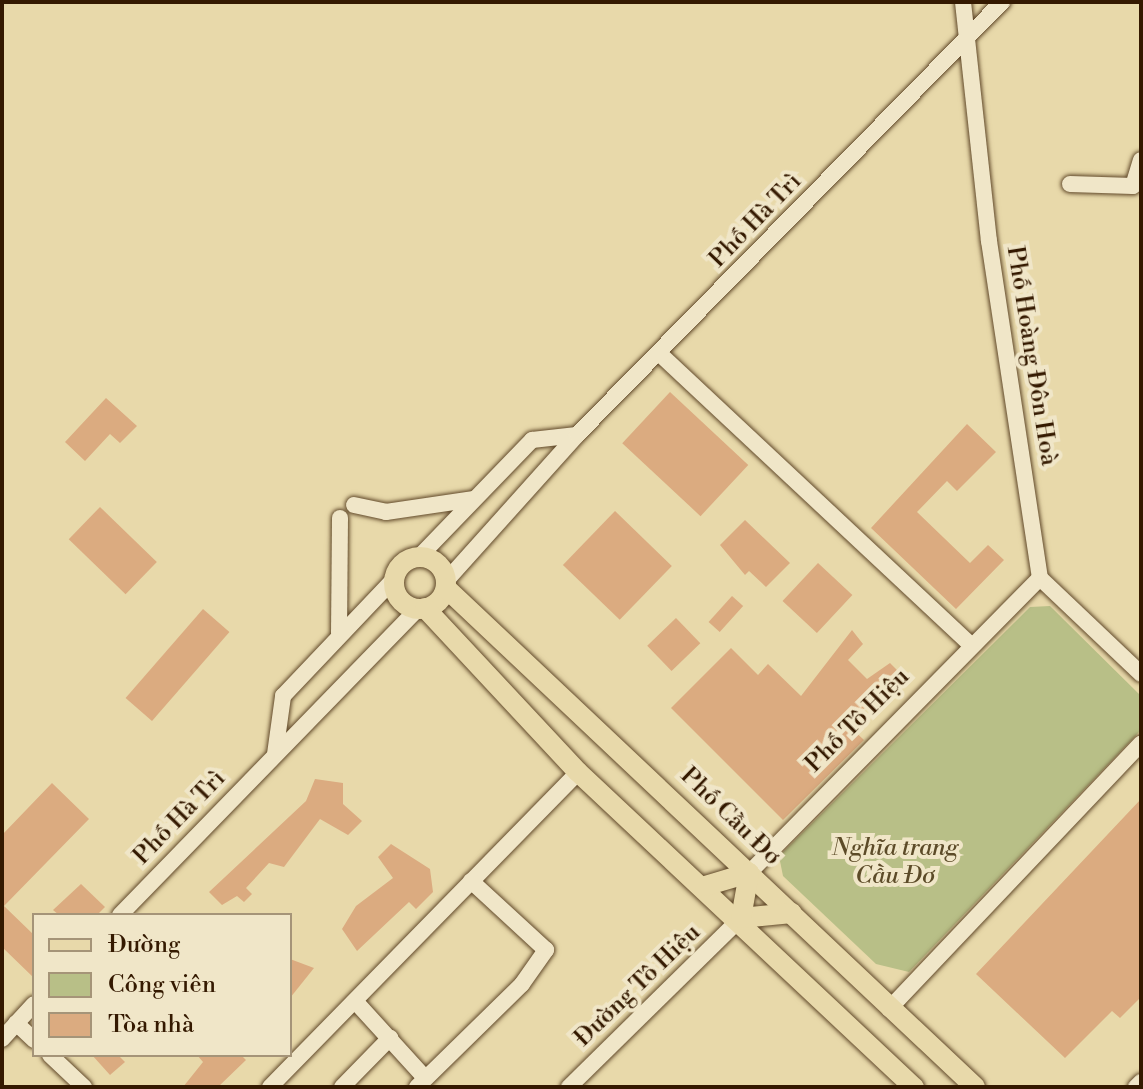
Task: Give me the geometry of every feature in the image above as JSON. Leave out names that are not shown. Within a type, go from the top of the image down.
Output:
[{"type":"main road","points":[[421,608],[446,584],[440,566],[419,557],[403,564],[394,579],[398,596],[421,608],[578,772],[741,918],[914,1087]]},
{"type":"main road","name":"Phố Cầu Đơ","points":[[446,584],[889,1009],[975,1087]]},
{"type":"main road","points":[[705,886],[749,873],[741,918]]},
{"type":"main road","points":[[741,918],[792,913]]},
{"type":"street","name":"Phố Hoàng Đôn Hoà","points":[[963,2],[989,241],[1040,578]]},
{"type":"street","name":"Phố Hà Trì","points":[[446,584],[577,435],[660,354],[1002,2]]},
{"type":"street","points":[[1070,184],[1133,186],[1141,160]]},
{"type":"street","points":[[660,354],[972,646]]},
{"type":"street","points":[[419,557],[532,440],[577,435]]},
{"type":"street","points":[[354,505],[386,512],[474,499]]},
{"type":"street","points":[[339,633],[340,518]]},
{"type":"street","points":[[1040,578],[1141,674]]},
{"type":"street","name":"Phố Tô Hiệu","points":[[749,873],[1040,578]]},
{"type":"street","points":[[275,754],[283,696],[339,633],[394,579]]},
{"type":"street","name":"Phố Hà Trì","points":[[122,913],[421,608]]},
{"type":"street","points":[[889,1009],[1141,743]]},
{"type":"street","points":[[270,1087],[578,772]]},
{"type":"street","points":[[355,1001],[390,1038],[421,1083],[522,984],[546,950],[471,881]]},
{"type":"street","name":"Đường Tô Hiệu","points":[[569,1087],[741,918]]},
{"type":"street","points":[[2,1039],[32,1006]]},
{"type":"street","points":[[16,1023],[32,1038]]},
{"type":"street","points":[[342,1087],[390,1038]]},
{"type":"street","points":[[52,1057],[84,1087]]},
{"type":"street","points":[[1136,1087],[1141,1082]]},
{"type":"green space","name":"Nghĩa trang Cầu Đơ","points":[[1050,606],[1141,696],[1141,730],[909,972],[876,964],[783,876],[779,856],[1030,607]]},
{"type":"building","points":[[670,392],[748,465],[701,516],[622,443]]},
{"type":"building","points":[[106,398],[137,426],[120,443],[110,434],[85,461],[65,442]]},
{"type":"building","points":[[967,424],[996,452],[957,491],[947,481],[917,512],[970,563],[988,545],[1004,560],[956,609],[871,528]]},
{"type":"building","points":[[100,507],[157,562],[126,594],[69,539]]},
{"type":"building","points":[[615,511],[672,566],[620,620],[563,565]]},
{"type":"building","points":[[745,520],[790,563],[766,587],[749,571],[745,575],[720,545]]},
{"type":"building","points":[[818,563],[852,595],[817,633],[783,601]]},
{"type":"building","points":[[732,596],[743,606],[720,632],[709,622]]},
{"type":"building","points":[[203,609],[229,632],[152,721],[126,698]]},
{"type":"building","points":[[676,618],[700,643],[672,671],[647,646]]},
{"type":"building","points":[[852,630],[863,644],[848,660],[867,679],[890,663],[900,673],[848,725],[864,740],[783,820],[671,708],[731,648],[758,675],[768,664],[801,696]]},
{"type":"building","points":[[315,779],[343,783],[343,804],[362,821],[348,835],[320,819],[284,867],[269,863],[246,888],[252,894],[244,902],[237,896],[222,905],[209,892],[306,801]]},
{"type":"building","points":[[52,783],[89,819],[4,906],[32,933],[32,976],[2,947],[2,835]]},
{"type":"building","points":[[1141,799],[1141,997],[1120,1018],[1112,1011],[1065,1058],[976,974]]},
{"type":"building","points":[[391,844],[430,869],[433,892],[416,909],[409,902],[357,951],[342,929],[356,906],[393,878],[378,857]]},
{"type":"building","points":[[81,884],[105,907],[99,913],[57,913],[53,910]]},
{"type":"building","points":[[292,960],[314,968],[292,996]]},
{"type":"building","points":[[94,1057],[120,1057],[125,1062],[110,1075]]},
{"type":"building","points":[[199,1057],[243,1057],[246,1060],[218,1087],[183,1087],[203,1062]]}]
